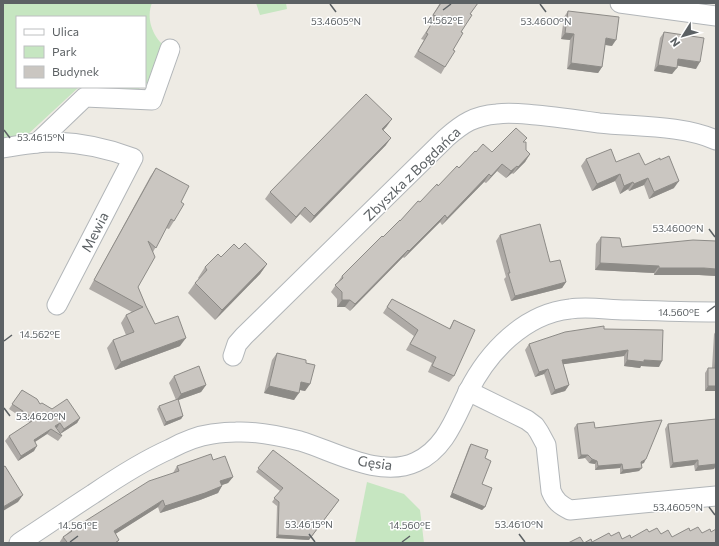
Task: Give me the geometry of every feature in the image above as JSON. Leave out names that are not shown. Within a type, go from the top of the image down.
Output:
[{"type":"street","points":[[620,3],[716,16]]},
{"type":"street","points":[[3,148],[37,143],[86,97],[152,100],[170,49]]},
{"type":"street","name":"Zbyszka z Bogdańca","points":[[233,356],[237,344],[244,336],[346,238],[446,138],[461,125],[471,119],[497,114],[524,114],[602,123],[676,129],[716,140]]},
{"type":"street","name":"Mewia","points":[[37,143],[55,142],[95,146],[133,158],[57,305]]},
{"type":"street","name":"Gęsia","points":[[19,543],[146,460],[179,444],[210,434],[238,432],[280,436],[370,465],[390,467],[404,466],[416,462],[432,452],[441,442],[453,424],[468,391],[488,360],[504,342],[531,322],[553,312],[572,308],[583,308],[716,312]]},
{"type":"street","points":[[468,391],[528,420],[535,426],[546,445],[551,490],[557,502],[570,510],[716,496]]},
{"type":"green space","points":[[3,3],[152,3],[150,9],[151,26],[156,37],[164,46],[149,81],[146,84],[146,16],[16,16],[16,88],[78,88],[26,136],[3,139]]},
{"type":"green space","points":[[256,3],[286,3],[287,9],[260,15]]},
{"type":"green space","points":[[101,88],[140,88],[133,91]]},
{"type":"green space","points":[[367,482],[404,494],[420,510],[424,543],[355,543]]},
{"type":"building","points":[[441,3],[478,3],[470,14],[472,15],[461,32],[463,33],[453,50],[455,51],[445,67],[418,51],[436,16],[433,15]]},
{"type":"building","points":[[568,11],[619,17],[616,40],[606,38],[602,67],[571,63],[574,34],[565,33]]},
{"type":"building","points":[[664,32],[704,38],[700,62],[678,59],[677,68],[658,65]]},
{"type":"building","points":[[366,94],[392,119],[382,129],[391,138],[314,216],[305,207],[296,217],[270,192]]},
{"type":"building","points":[[516,128],[527,138],[523,142],[526,142],[526,150],[530,154],[518,167],[517,166],[511,171],[502,164],[491,176],[489,174],[447,218],[445,215],[409,251],[408,250],[355,304],[350,300],[342,300],[342,292],[335,285],[382,236],[383,237],[400,221],[418,201],[420,202],[437,184],[438,186],[457,166],[459,168],[483,144],[492,152]]},
{"type":"building","points":[[611,149],[616,162],[639,153],[645,165],[660,158],[660,160],[669,156],[679,181],[654,192],[648,178],[634,184],[633,182],[624,186],[620,174],[597,184],[586,159]]},
{"type":"building","points":[[156,168],[189,186],[181,202],[184,204],[174,221],[171,219],[156,248],[148,241],[155,257],[138,287],[155,324],[178,316],[186,338],[121,362],[113,340],[134,332],[126,315],[143,307],[94,280]]},
{"type":"building","points":[[540,224],[550,262],[560,260],[566,282],[515,296],[508,273],[510,273],[500,235]]},
{"type":"building","points":[[601,237],[620,238],[622,247],[693,240],[716,241],[716,269],[659,268],[659,266],[600,263]]},
{"type":"building","points":[[245,243],[267,264],[222,310],[195,283],[207,270],[205,267],[218,254],[221,257],[234,244],[239,249]]},
{"type":"building","points":[[392,299],[450,329],[454,320],[475,330],[454,376],[432,366],[436,357],[410,344],[418,330],[387,307]]},
{"type":"building","points":[[604,326],[604,329],[663,330],[662,361],[644,360],[644,362],[627,360],[628,350],[562,360],[569,385],[555,390],[548,369],[539,372],[529,344],[565,332]]},
{"type":"building","points":[[277,353],[306,360],[306,363],[315,365],[310,384],[301,382],[299,393],[269,386]]},
{"type":"building","points":[[716,355],[716,386],[708,386],[708,368],[715,368]]},
{"type":"building","points":[[199,366],[206,385],[181,394],[174,376]]},
{"type":"building","points":[[22,390],[37,399],[40,404],[42,403],[52,409],[67,399],[80,418],[64,429],[60,423],[55,426],[62,436],[51,429],[34,440],[37,446],[21,456],[9,436],[35,419],[12,404]]},
{"type":"building","points":[[178,399],[183,416],[166,422],[159,406]]},
{"type":"building","points":[[716,419],[716,464],[698,466],[698,460],[673,463],[668,424]]},
{"type":"building","points":[[662,420],[646,459],[641,462],[642,468],[623,470],[622,464],[598,466],[597,461],[588,455],[581,455],[577,424],[594,422],[595,428]]},
{"type":"building","points":[[471,444],[488,450],[485,458],[491,461],[482,484],[492,488],[485,507],[452,493]]},
{"type":"building","points":[[273,450],[339,500],[311,537],[278,535],[279,502],[274,498],[283,488],[258,468]]},
{"type":"building","points":[[211,454],[213,460],[225,456],[233,477],[220,481],[222,486],[165,506],[163,500],[114,531],[119,540],[115,543],[65,543],[67,542],[63,537],[72,531],[71,530],[149,481],[179,471],[177,466]]},
{"type":"building","points":[[5,466],[23,495],[3,507],[3,467]]},
{"type":"building","points":[[698,527],[702,533],[710,529],[711,532],[716,529],[716,543],[584,543],[591,539],[592,542],[609,533],[611,536],[619,532],[622,539],[630,535],[631,538],[647,529],[649,532],[657,528],[661,534],[668,530],[672,537],[689,528],[690,531]]},
{"type":"building","points":[[580,537],[584,543],[568,543]]}]
